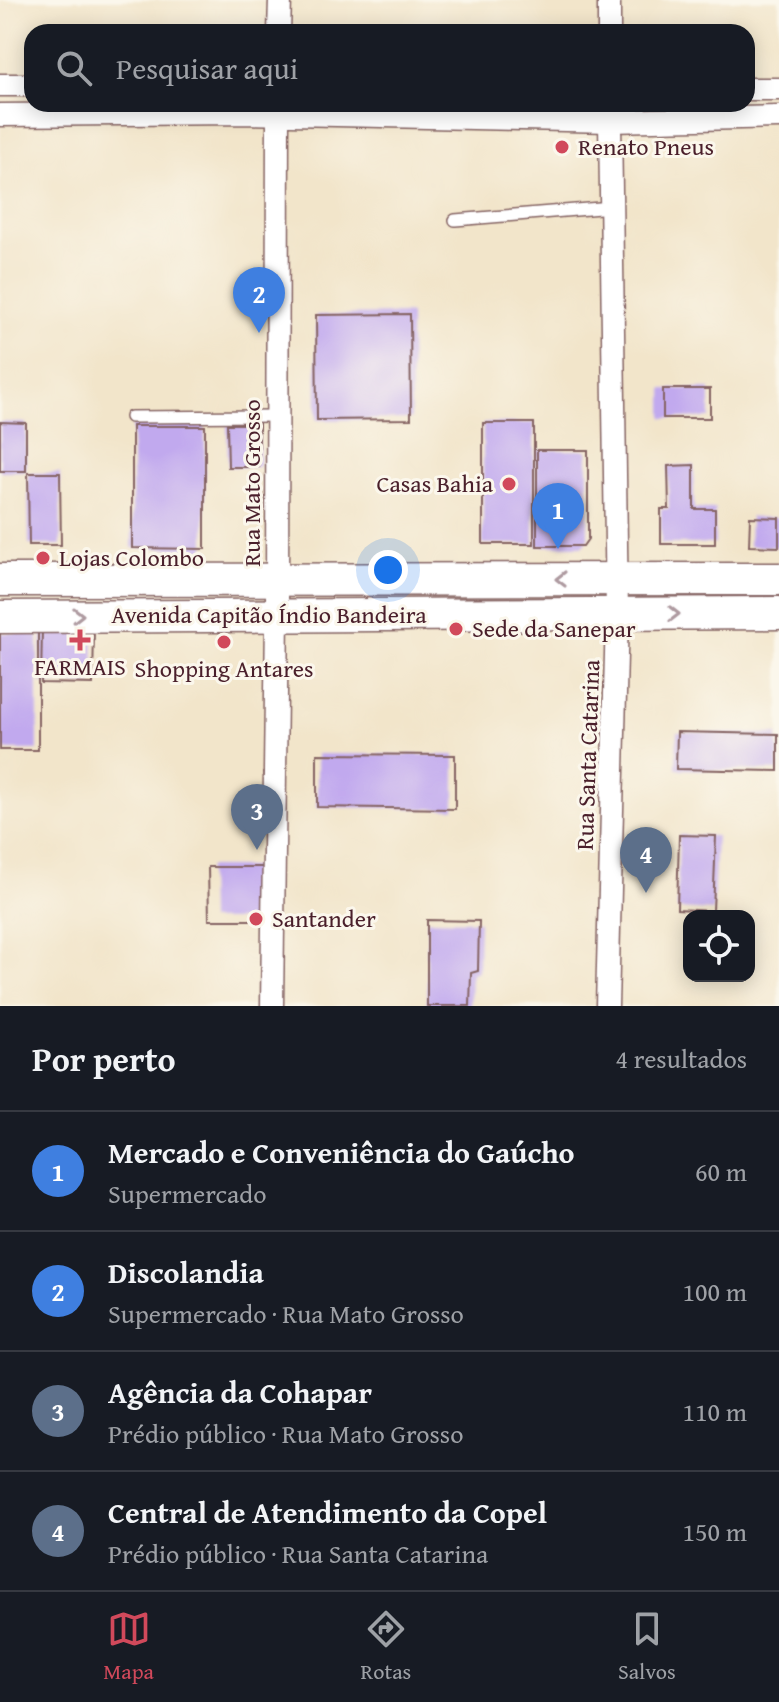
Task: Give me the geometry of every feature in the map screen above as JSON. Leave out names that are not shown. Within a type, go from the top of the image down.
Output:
[{"type":"main road","name":"Avenida Capitão Índio Bandeira","points":[[0,580],[779,579]]},
{"type":"main road","name":"Avenida Capitão Índio Bandeira","points":[[0,617],[779,613]]},
{"type":"street","points":[[279,24],[280,0]]},
{"type":"street","points":[[609,0],[609,24]]},
{"type":"street","points":[[0,85],[24,85]]},
{"type":"street","points":[[755,89],[779,89]]},
{"type":"street","points":[[0,115],[139,112]]},
{"type":"street","name":"Rua Mato Grosso","points":[[272,1006],[278,112]]},
{"type":"street","points":[[532,112],[779,117]]},
{"type":"street","points":[[596,112],[598,116],[616,113]]},
{"type":"street","name":"Rua Santa Catarina","points":[[607,1006],[618,579],[612,207],[616,113]]},
{"type":"lane","points":[[455,220],[612,207]]},
{"type":"lane","points":[[131,417],[278,416]]},
{"type":"building","points":[[410,314],[411,419],[317,420],[316,315]]},
{"type":"building","points":[[663,389],[710,389],[710,418],[663,418]]},
{"type":"building","points":[[0,422],[26,423],[26,471],[0,471]]},
{"type":"building","name":"Casas Bahia","points":[[483,423],[534,423],[534,544],[483,544]]},
{"type":"building","points":[[227,424],[259,424],[259,467],[228,467]]},
{"type":"building","points":[[132,426],[205,426],[205,549],[132,548]]},
{"type":"building","points":[[537,450],[588,450],[588,539],[583,546],[537,546]]},
{"type":"building","points":[[694,465],[694,509],[715,509],[715,544],[661,544],[661,509],[669,509],[668,466]]},
{"type":"building","points":[[28,473],[60,473],[61,545],[29,545]]},
{"type":"building","points":[[750,517],[779,518],[779,547],[749,546]]},
{"type":"building","points":[[42,628],[94,629],[93,684],[41,683]]},
{"type":"building","points":[[0,633],[38,633],[38,750],[0,750]]},
{"type":"building","points":[[677,732],[778,734],[778,771],[676,769]]},
{"type":"building","points":[[317,754],[455,755],[455,809],[317,807]]},
{"type":"building","points":[[679,835],[716,836],[713,910],[677,909]]},
{"type":"building","points":[[208,867],[265,867],[266,920],[209,920]]},
{"type":"building","points":[[427,920],[479,921],[478,971],[471,973],[470,1006],[427,1006]]},
{"type":"place","name":"Renato Pneus","points":[[562,147]]},
{"type":"place","name":"Discolandia","points":[[259,333]]},
{"type":"place","name":"Casas Bahia","points":[[509,484]]},
{"type":"place","name":"Mercado e Conveniência do Gaúcho","points":[[558,549]]},
{"type":"place","name":"Lojas Colombo","points":[[43,558]]},
{"type":"place","name":"Sede da Sanepar","points":[[456,629]]},
{"type":"place","name":"FARMAIS","points":[[80,640]]},
{"type":"place","name":"Shopping Antares","points":[[224,642]]},
{"type":"place","name":"Agência da Cohapar","points":[[257,850]]},
{"type":"place","name":"Central de Atendimento da Copel","points":[[646,893]]},
{"type":"place","name":"Santander","points":[[256,919]]}]
